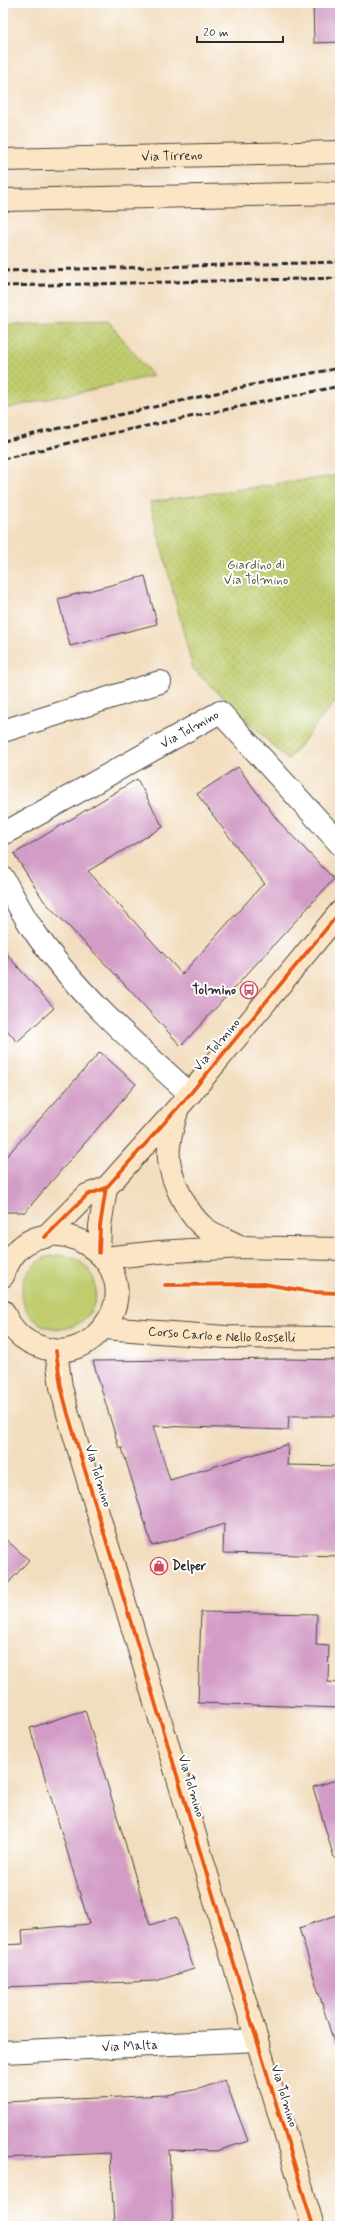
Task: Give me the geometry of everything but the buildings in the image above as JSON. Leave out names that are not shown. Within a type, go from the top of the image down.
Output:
[{"type":"street","name":"Via Tirreno","points":[[3,160],[340,152]]},
{"type":"street","points":[[3,200],[340,193]]},
{"type":"street","points":[[3,731],[160,682]]},
{"type":"street","name":"Via Tolmino","points":[[3,834],[220,712],[340,844]]},
{"type":"street","points":[[3,878],[34,930],[66,972],[99,1006],[184,1101],[168,1148],[173,1176],[178,1191],[186,1205],[208,1230],[240,1247]]},
{"type":"street","name":"Via Tolmino","points":[[3,1276],[14,1256],[39,1239],[87,1195],[106,1188],[184,1101],[340,912]]},
{"type":"street","points":[[102,1256],[100,1226],[106,1188]]},
{"type":"street","points":[[3,1245],[62,1236],[86,1242],[102,1256],[113,1275],[116,1293],[113,1312],[104,1328],[83,1345],[70,1350],[56,1351],[29,1343],[18,1335],[5,1320]]},
{"type":"street","points":[[102,1256],[240,1247],[340,1249]]},
{"type":"street","name":"Corso Carlo e Nello Rosselli","points":[[104,1328],[226,1337],[340,1338]]},
{"type":"street","name":"Via Tolmino","points":[[56,1351],[61,1387],[68,1414],[313,2226]]},
{"type":"street","name":"Via Malta","points":[[3,2052],[257,2040]]},
{"type":"green space","points":[[108,321],[153,376],[3,409],[3,325]]},
{"type":"green space","name":"Giardino di Via Tolmino","points":[[340,475],[340,695],[288,760],[193,669],[150,502]]},
{"type":"green space","points":[[52,1255],[66,1255],[80,1261],[90,1271],[96,1285],[94,1306],[90,1313],[80,1323],[66,1329],[52,1329],[38,1323],[28,1313],[22,1299],[22,1285],[28,1271],[38,1261]]},
{"type":"railway","points":[[3,271],[340,262]]},
{"type":"railway","points":[[3,286],[340,278]]},
{"type":"railway","points":[[3,441],[274,380],[340,368]]},
{"type":"railway","points":[[3,459],[98,436],[340,386]]},
{"type":"cycle path","points":[[45,1237],[87,1195],[106,1188],[190,1094],[340,912]]},
{"type":"cycle path","points":[[99,1253],[100,1226],[106,1188]]},
{"type":"cycle path","points":[[165,1285],[264,1284],[312,1292],[340,1293]]},
{"type":"cycle path","points":[[56,1351],[61,1387],[68,1414],[313,2226]]},
{"type":"place","name":"Tolmino","points":[[249,990]]},
{"type":"place","name":"Delper","points":[[159,1566]]}]
